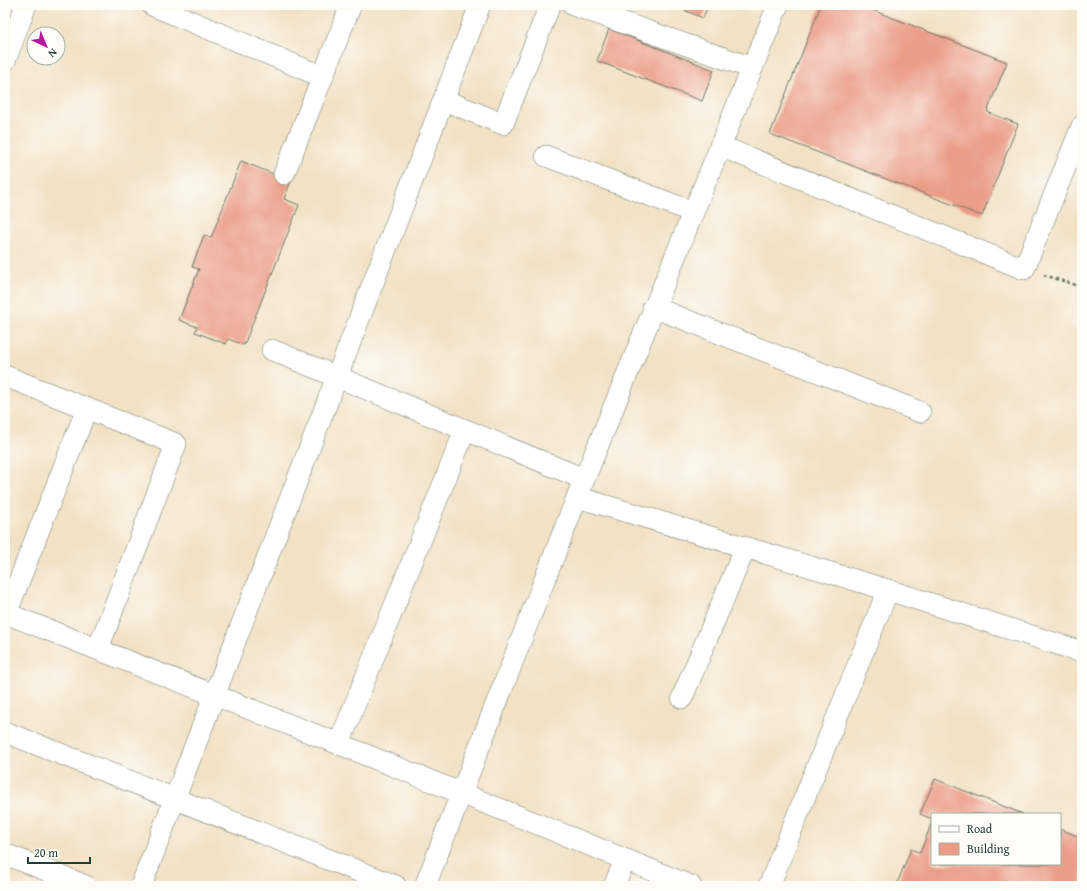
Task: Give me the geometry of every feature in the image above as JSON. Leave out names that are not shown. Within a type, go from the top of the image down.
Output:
[{"type":"street","points":[[5,61],[26,5]]},
{"type":"street","points":[[152,5],[323,77]]},
{"type":"street","points":[[284,174],[351,5]]},
{"type":"street","points":[[140,886],[215,695],[480,5]]},
{"type":"street","points":[[444,100],[503,124],[550,5]]},
{"type":"street","points":[[573,5],[752,68]]},
{"type":"street","points":[[425,886],[580,488],[778,5]]},
{"type":"street","points":[[720,146],[1024,269],[1082,126]]},
{"type":"street","points":[[546,156],[693,212]]},
{"type":"street","points":[[653,307],[920,412]]},
{"type":"street","points":[[272,350],[465,430],[580,488],[745,548],[888,590],[1082,652]]},
{"type":"street","points":[[5,376],[176,444],[98,649]]},
{"type":"street","points":[[87,408],[6,613],[339,744],[691,886]]},
{"type":"street","points":[[339,744],[465,430]]},
{"type":"street","points":[[682,698],[745,548]]},
{"type":"street","points":[[769,886],[888,590]]},
{"type":"street","points":[[5,732],[396,886]]},
{"type":"street","points":[[5,854],[86,886]]},
{"type":"street","points":[[614,886],[626,860]]},
{"type":"path","points":[[1024,269],[1082,287]]},
{"type":"building","points":[[672,5],[708,5],[703,18]]},
{"type":"building","points":[[821,5],[859,5],[1007,62],[987,112],[1018,124],[982,216],[770,134]]},
{"type":"building","points":[[609,29],[714,70],[702,101],[597,61]]},
{"type":"building","points":[[241,161],[291,181],[284,199],[299,205],[244,345],[228,339],[226,344],[195,332],[197,327],[179,320],[199,269],[192,267],[204,235],[211,238]]},
{"type":"building","points":[[935,779],[1020,813],[931,813],[931,819],[920,814]]},
{"type":"building","points":[[931,825],[931,865],[1061,865],[1061,829],[1082,838],[1082,886],[896,886],[911,849],[920,853]]}]
